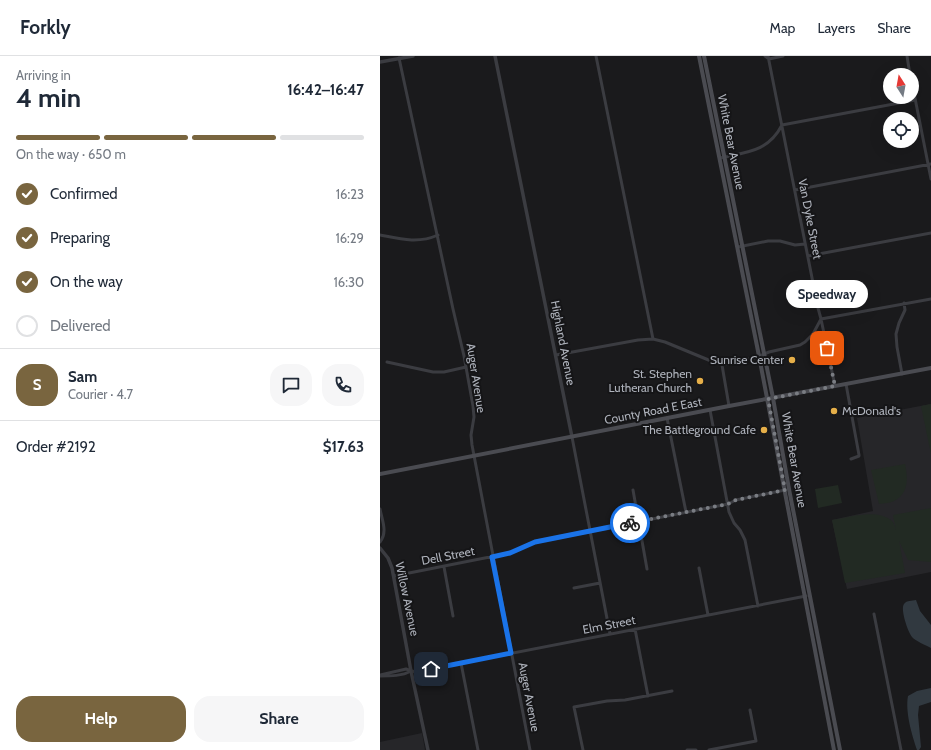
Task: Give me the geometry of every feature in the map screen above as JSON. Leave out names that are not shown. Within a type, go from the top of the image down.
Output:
[{"type":"main road","name":"White Bear Avenue","points":[[699,56],[722,157]]},
{"type":"main road","name":"White Bear Avenue","points":[[704,56],[722,157],[762,355],[773,398],[834,750]]},
{"type":"main road","name":"White Bear Avenue","points":[[762,355],[768,399],[785,490],[840,750]]},
{"type":"main road","name":"County Road E East","points":[[380,474],[931,368]]},
{"type":"street","points":[[380,62],[413,56]]},
{"type":"street","name":"Highland Avenue","points":[[495,56],[556,355],[610,634]]},
{"type":"street","points":[[596,56],[653,339]]},
{"type":"street","points":[[767,57],[783,56]]},
{"type":"street","points":[[907,56],[909,68]]},
{"type":"street","name":"Van Dyke Street","points":[[767,57],[835,386]]},
{"type":"street","name":"Auger Avenue","points":[[399,58],[474,406],[471,435],[474,456],[492,557],[530,750]]},
{"type":"street","points":[[722,157],[751,152],[761,148],[775,136],[782,125],[894,104]]},
{"type":"street","points":[[916,104],[930,165],[931,180]]},
{"type":"street","points":[[795,190],[930,165]]},
{"type":"street","points":[[808,256],[931,233]]},
{"type":"street","points":[[380,235],[410,241],[438,235]]},
{"type":"street","points":[[740,246],[768,241],[796,245],[805,244]]},
{"type":"street","points":[[556,355],[638,340],[653,339],[665,342],[722,365],[800,345],[813,334],[821,319],[931,299]]},
{"type":"street","points":[[902,374],[896,334],[905,310],[904,304]]},
{"type":"street","points":[[386,362],[433,372],[444,372],[466,367]]},
{"type":"street","points":[[722,365],[729,406]]},
{"type":"street","points":[[846,384],[859,455],[857,458],[851,459]]},
{"type":"street","points":[[710,410],[728,504],[732,517],[745,540],[758,606]]},
{"type":"street","points":[[667,418],[686,512]]},
{"type":"street","points":[[633,490],[647,569]]},
{"type":"street","name":"Dell Street","points":[[394,576],[510,553],[535,542],[728,504],[736,500],[785,490]]},
{"type":"street","points":[[380,509],[385,530],[380,542]]},
{"type":"street","name":"Willow Avenue","points":[[380,548],[390,562],[394,576],[411,671],[428,750]]},
{"type":"street","points":[[444,567],[453,616]]},
{"type":"street","points":[[699,568],[708,615]]},
{"type":"street","points":[[574,588],[600,583]]},
{"type":"street","name":"Elm Street","points":[[380,675],[396,676],[411,671],[415,672],[808,596]]},
{"type":"street","points":[[874,614],[901,750]]},
{"type":"street","points":[[635,629],[648,696]]},
{"type":"street","points":[[461,663],[478,750]]},
{"type":"street","points":[[582,750],[574,707],[607,701],[625,700],[672,691]]},
{"type":"street","points":[[709,750],[756,741],[750,710]]},
{"type":"street","points":[[687,750],[696,750]]},
{"type":"shaded area","points":[[931,404],[931,572],[847,589],[832,520],[873,511],[857,418]]},
{"type":"shaded area","points":[[931,404],[931,454],[921,406]]},
{"type":"shaded area","points":[[905,464],[907,480],[902,494],[894,501],[879,504],[871,470]]},
{"type":"shaded area","points":[[838,485],[842,503],[818,508],[815,489]]},
{"type":"shaded area","points":[[931,508],[931,562],[908,560],[899,541],[905,573],[845,583],[832,520],[863,514],[879,515],[892,521],[896,530],[893,515]]},
{"type":"shaded area","points":[[916,600],[920,611],[931,625],[931,648],[912,637],[908,630],[903,607],[908,601]]},
{"type":"shaded area","points":[[931,688],[931,702],[919,706],[918,715],[921,747],[917,750],[908,716],[908,696],[917,691]]},
{"type":"shaded area","points":[[422,733],[425,750],[380,750],[380,742]]},
{"type":"way so far","points":[[630,523],[728,504],[736,500],[785,490],[768,399],[835,386],[827,348]]},
{"type":"place","name":"Speedway","points":[[827,348]]},
{"type":"place","name":"Sunrise Center","points":[[792,360]]},
{"type":"place","name":"St. Stephen Lutheran Church","points":[[700,381]]},
{"type":"place","name":"McDonald's","points":[[834,411]]},
{"type":"place","name":"The Battleground Cafe","points":[[764,430]]},
{"type":"route","points":[[431,669],[511,653],[492,557],[516,551],[535,542],[630,523]]}]
